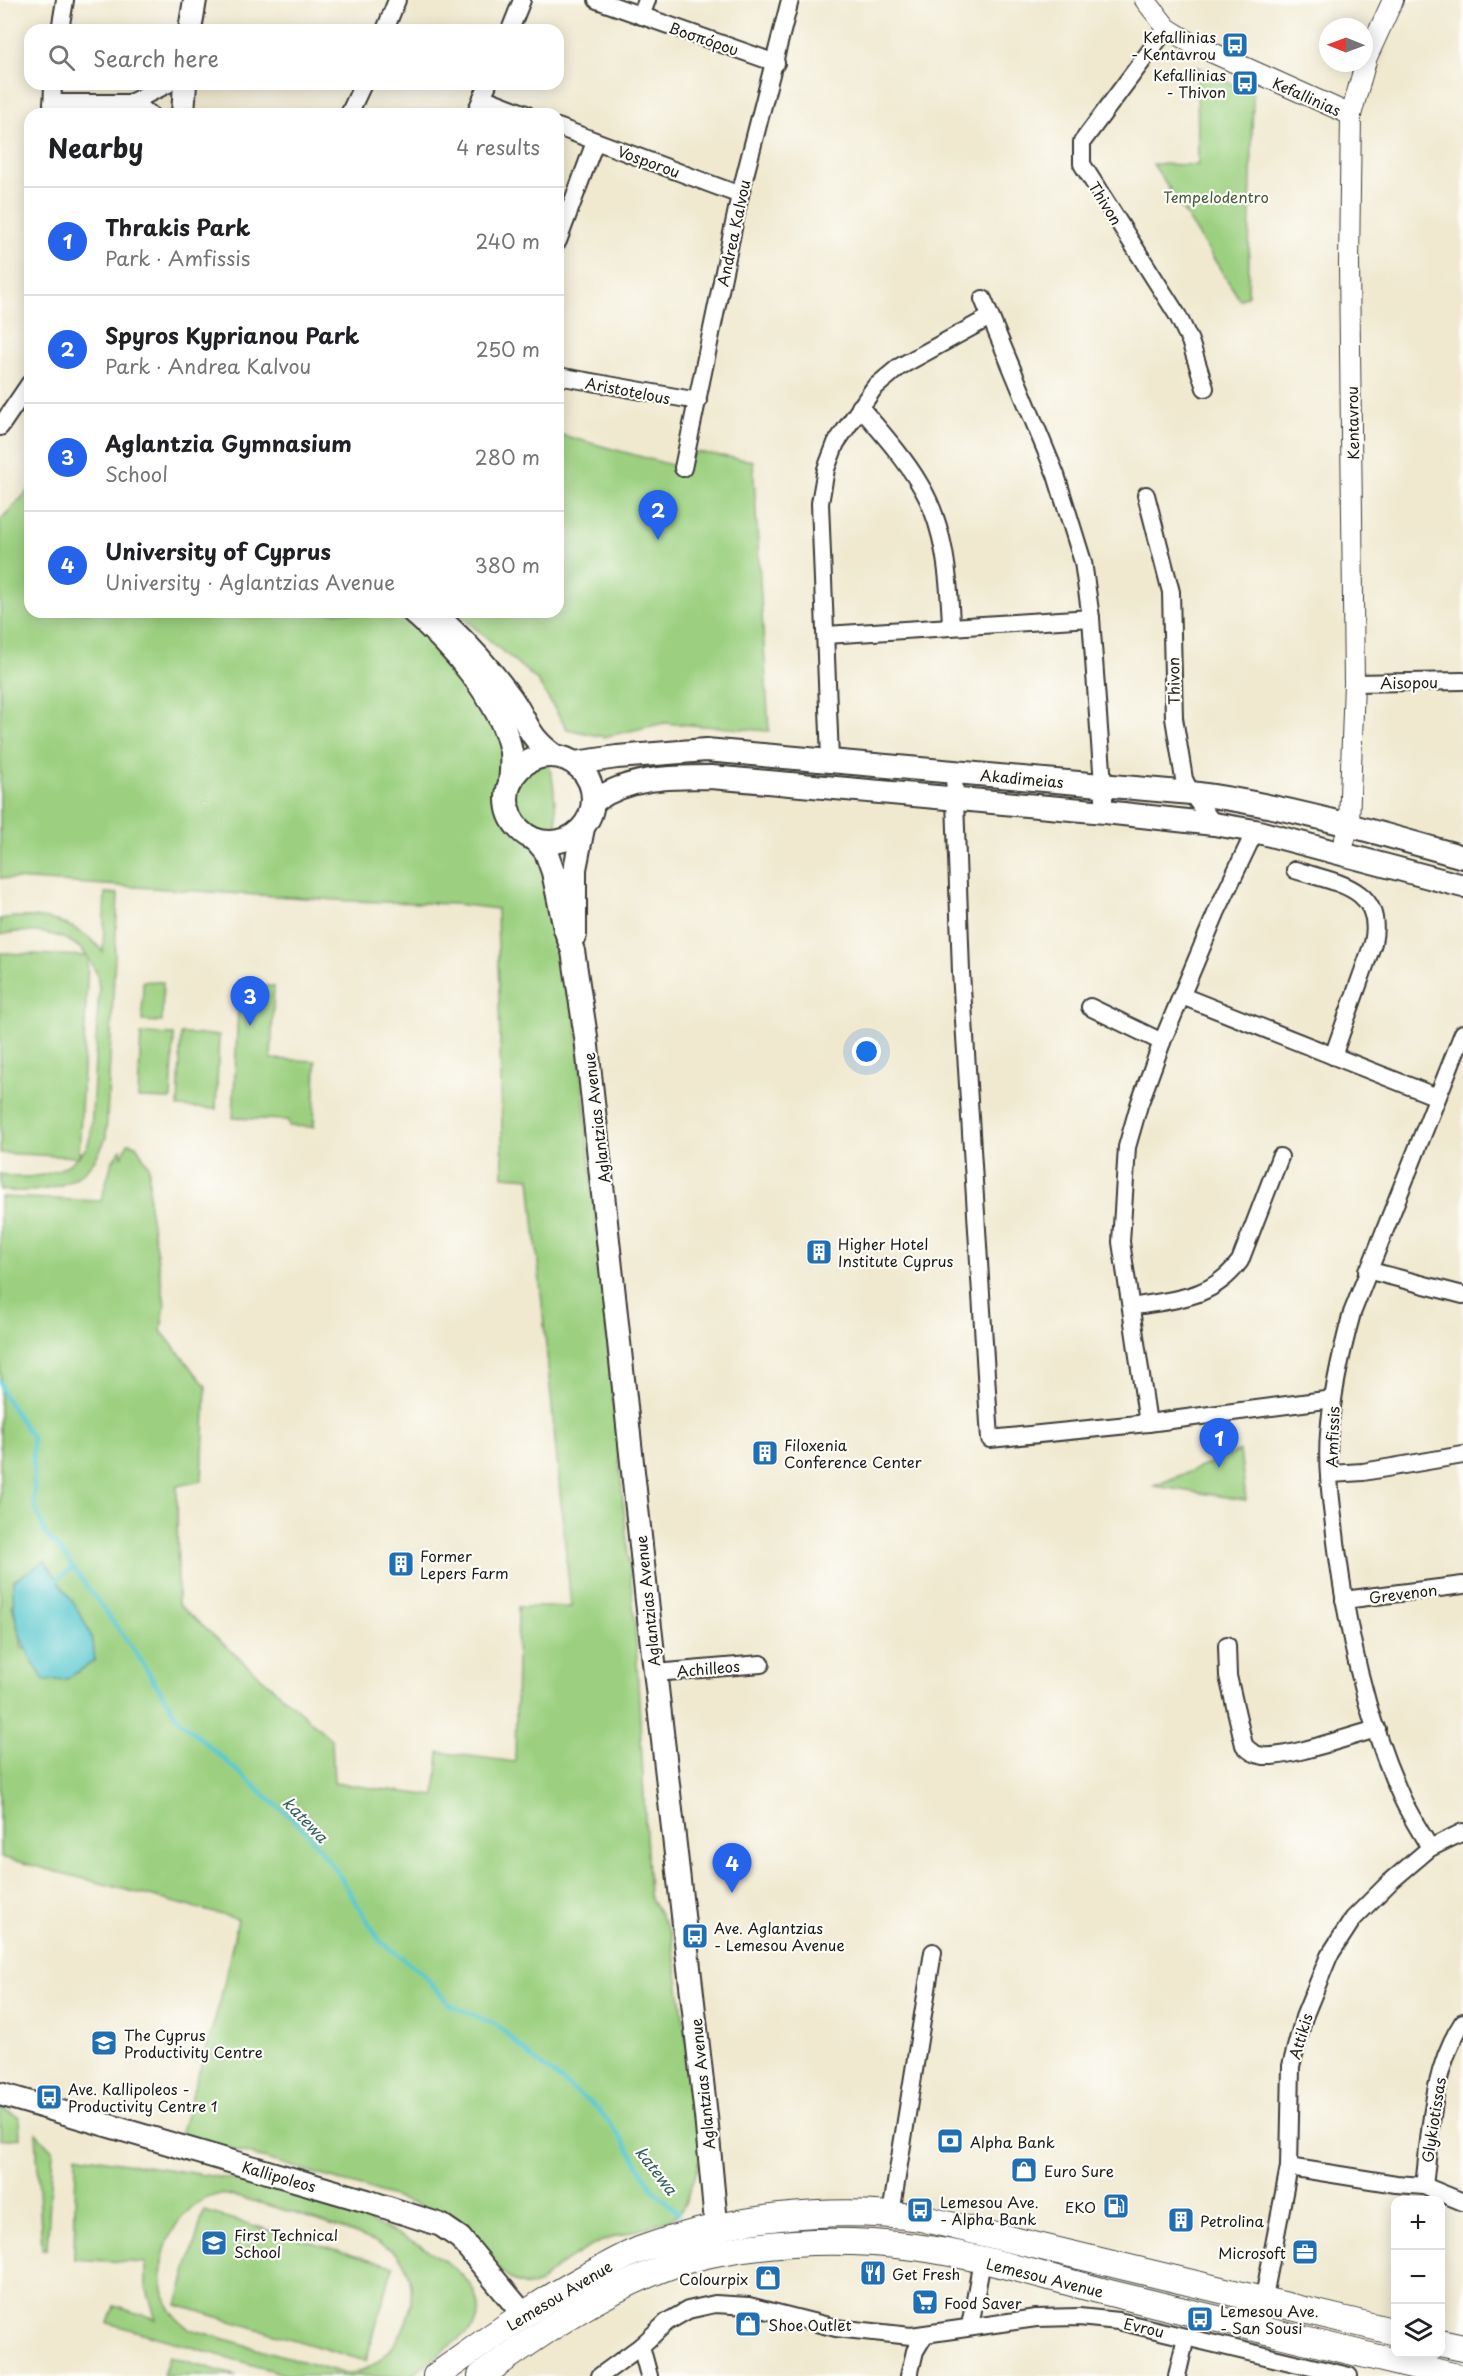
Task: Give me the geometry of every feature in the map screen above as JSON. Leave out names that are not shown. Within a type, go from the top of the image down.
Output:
[{"type":"main road","points":[[177,24],[180,0]]},
{"type":"main road","points":[[191,24],[195,0]]},
{"type":"main road","points":[[170,90],[170,108]]},
{"type":"main road","points":[[183,108],[185,90]]},
{"type":"main road","points":[[419,618],[459,657],[488,698],[511,752],[507,801],[511,818],[522,832],[536,840],[546,843],[565,840],[583,828],[591,815],[594,801],[589,780],[565,760],[532,738],[513,701],[478,653],[439,618]]},
{"type":"main road","name":"Akadimeias","points":[[565,760],[706,750],[830,759],[1191,793],[1257,802],[1349,824],[1463,857]]},
{"type":"main road","points":[[510,784],[522,766],[532,760],[565,760]]},
{"type":"main road","name":"Akadimeias","points":[[594,801],[614,789],[651,778],[711,777],[955,801],[1105,812],[1255,831],[1463,886]]},
{"type":"main road","name":"Aglantzias Avenue","points":[[573,951],[576,927],[575,869],[583,828]]},
{"type":"main road","name":"Aglantzias Avenue","points":[[536,840],[550,861],[564,929],[573,951],[603,1176],[655,1673],[706,2115],[714,2226],[719,2252]]},
{"type":"main road","name":"Kallipoleos","points":[[0,2094],[367,2201],[441,2225],[460,2238],[524,2314]]},
{"type":"main road","name":"Lemesou Avenue","points":[[436,2376],[524,2314],[574,2283],[640,2249],[714,2226],[815,2214],[891,2214],[921,2218],[1391,2331]]},
{"type":"main road","name":"Lemesou Avenue","points":[[481,2376],[583,2308],[653,2273],[719,2252],[819,2242],[868,2242],[917,2247],[1453,2376]]},
{"type":"main road","points":[[1445,2344],[1463,2348]]},
{"type":"street","points":[[61,24],[65,0]]},
{"type":"street","points":[[387,24],[397,0]]},
{"type":"street","points":[[512,24],[522,0]]},
{"type":"street","name":"Βοσπόρου","points":[[597,0],[644,8],[776,63]]},
{"type":"street","name":"Andrea Kalvou","points":[[682,468],[698,402],[740,195],[776,63],[790,0]]},
{"type":"street","name":"Kefallinias","points":[[1145,0],[1167,28],[1191,43],[1351,115]]},
{"type":"street","name":"Kentavrou","points":[[1341,854],[1349,824],[1354,683],[1349,264],[1351,115],[1367,57],[1393,0]]},
{"type":"street","name":"Thivon","points":[[1167,28],[1082,142],[1080,153],[1082,164],[1178,316],[1190,341],[1205,388]]},
{"type":"street","points":[[53,90],[52,108],[130,103],[157,90]]},
{"type":"street","points":[[352,108],[360,90]]},
{"type":"street","points":[[478,108],[485,90],[516,108]]},
{"type":"street","points":[[130,103],[139,108]]},
{"type":"street","name":"Vosporou","points":[[564,129],[740,195]]},
{"type":"street","points":[[564,225],[595,142]]},
{"type":"street","points":[[983,299],[1063,496],[1083,562],[1091,618],[1105,812]]},
{"type":"street","points":[[830,759],[820,502],[824,480],[836,443],[874,388],[899,368],[990,318]]},
{"type":"street","name":"Aristotelous","points":[[564,377],[698,402]]},
{"type":"street","points":[[3,418],[24,391]]},
{"type":"street","points":[[860,407],[909,467],[929,505],[947,572],[951,625]]},
{"type":"street","name":"Thivon","points":[[1146,495],[1171,592],[1174,718],[1184,779],[1191,793],[1214,824]]},
{"type":"street","points":[[826,635],[951,625],[1091,618]]},
{"type":"street","name":"Aisopou","points":[[1354,683],[1463,681]]},
{"type":"street","points":[[954,772],[961,972],[990,1439],[1148,1423],[1333,1399]]},
{"type":"street","points":[[1148,1423],[1121,1242],[1128,1147],[1139,1105],[1162,1042],[1217,911],[1255,831]]},
{"type":"street","points":[[1295,870],[1354,890],[1371,904],[1375,915],[1377,925],[1373,943],[1333,1056]]},
{"type":"street","points":[[1182,996],[1437,1097]]},
{"type":"street","points":[[1090,1007],[1162,1042]]},
{"type":"street","name":"Amfissis","points":[[1430,1848],[1402,1798],[1364,1689],[1344,1600],[1329,1436],[1339,1358],[1367,1270],[1463,1033]]},
{"type":"street","points":[[1131,1307],[1196,1296],[1215,1287],[1229,1276],[1240,1261],[1280,1157]]},
{"type":"street","points":[[1367,1270],[1463,1295]]},
{"type":"street","points":[[1331,1474],[1363,1472],[1463,1455]]},
{"type":"street","name":"Grevenon","points":[[1344,1600],[1463,1585]]},
{"type":"street","points":[[1227,1645],[1228,1677],[1244,1745],[1252,1754],[1266,1756],[1285,1754],[1377,1729]]},
{"type":"street","name":"Achilleos","points":[[655,1673],[761,1664]]},
{"type":"street","name":"Attikis","points":[[1263,2302],[1289,2167],[1291,2066],[1304,2017],[1329,1956],[1353,1919],[1390,1882],[1430,1848],[1463,1833]]},
{"type":"street","points":[[891,2214],[933,1952]]},
{"type":"street","name":"Glykiotissas","points":[[1424,2186],[1434,2102],[1442,2064],[1463,2022]]},
{"type":"street","points":[[1289,2167],[1396,2184],[1424,2186],[1463,2202]]},
{"type":"street","points":[[970,2326],[982,2261]]},
{"type":"street","name":"Evrou","points":[[600,2376],[641,2346],[667,2322],[688,2310],[715,2304],[749,2306],[836,2328],[924,2336],[970,2326],[1055,2316],[1118,2321],[1349,2376]]},
{"type":"street","points":[[909,2376],[915,2351],[924,2336]]},
{"type":"street","points":[[1177,2376],[1186,2337]]},
{"type":"street","points":[[641,2346],[649,2376]]},
{"type":"green space","name":"Tempelodentro","points":[[1197,67],[1253,94],[1248,295],[1240,300],[1153,164],[1198,165]]},
{"type":"green space","points":[[564,436],[682,468],[697,452],[753,461],[769,731],[664,723],[604,737],[567,729],[537,680],[463,618],[564,618]]},
{"type":"green space","points":[[24,495],[24,618],[422,618],[542,736],[553,782],[635,1623],[649,1895],[672,1936],[699,2131],[708,2138],[692,2187],[680,2212],[667,2220],[593,2245],[560,2265],[538,2285],[525,2285],[503,2273],[467,2229],[448,2214],[180,2135],[220,2002],[238,1919],[0,1857],[0,1197],[101,1201],[112,1162],[121,1149],[122,1157],[128,1143],[136,1145],[149,1166],[149,1206],[165,1305],[161,1331],[206,1386],[202,1481],[177,1486],[178,1604],[332,1740],[334,1783],[435,1796],[439,1752],[515,1762],[518,1607],[571,1607],[530,1178],[503,1176],[497,909],[457,904],[351,901],[0,878],[0,520]],"holes":[[[45,1562],[92,1640],[94,1661],[77,1673],[22,1647],[12,1604]]]},
{"type":"green space","points":[[105,893],[118,894],[106,1137],[89,1167],[64,1184],[34,1191],[0,1190],[0,1174],[31,1177],[51,1173],[78,1157],[0,1153],[0,953],[87,956],[70,941],[47,934],[22,932],[0,935],[0,919],[29,917],[57,921],[82,933],[103,952]],"holes":[[[88,957],[97,974],[99,988],[91,1134],[87,1147],[79,1156]]]},
{"type":"green space","points":[[143,981],[163,982],[162,1022],[142,1021]]},
{"type":"green space","points":[[239,986],[274,986],[271,1059],[316,1061],[314,1127],[289,1126],[288,1120],[233,1118]]},
{"type":"green space","points":[[141,1034],[174,1035],[171,1099],[138,1098]]},
{"type":"green space","points":[[181,1034],[219,1035],[216,1109],[178,1107]]},
{"type":"green space","points":[[1240,1451],[1246,1500],[1154,1486]]},
{"type":"green space","points":[[0,2109],[19,2117],[20,2138],[0,2140]]},
{"type":"green space","points":[[36,2133],[53,2151],[47,2249],[42,2249]]},
{"type":"green space","points":[[76,2155],[229,2179],[339,2210],[386,2229],[428,2250],[460,2274],[478,2300],[474,2327],[411,2376],[291,2376],[108,2323],[114,2306],[156,2319],[146,2287],[146,2263],[74,2259]],"holes":[[[221,2194],[342,2229],[398,2255],[408,2271],[411,2290],[409,2310],[403,2330],[392,2347],[378,2361],[361,2370],[343,2373],[190,2329],[174,2315],[165,2296],[161,2275],[164,2254],[172,2233],[184,2215],[201,2201]]]},
{"type":"green space","points":[[204,2211],[393,2266],[366,2361],[177,2305]]},
{"type":"green space","points":[[169,2356],[237,2376],[163,2376]]},
{"type":"water","points":[[45,1561],[85,1623],[94,1649],[94,1661],[67,1679],[45,1681],[24,1645],[16,1622],[13,1581]]},
{"type":"waterway","name":"katewa","points":[[0,1381],[4,1396],[32,1437],[35,1507],[46,1535],[61,1551],[136,1653],[179,1720],[305,1830],[338,1873],[380,1941],[423,1974],[450,2005],[497,2025],[532,2058],[599,2110],[625,2143],[653,2189],[679,2214]]},
{"type":"waterway","points":[[53,1582],[72,1569]]},
{"type":"place","name":"Kefallinias - Kentavrou","points":[[1235,45]]},
{"type":"place","name":"Kefallinias - Thivon","points":[[1245,83]]},
{"type":"place","name":"Spyros Kyprianou Park","points":[[658,540]]},
{"type":"place","name":"Aglantzia Gymnasium","points":[[250,1026]]},
{"type":"place","name":"Higher Hotel Institute Cyprus","points":[[819,1252]]},
{"type":"place","name":"Filoxenia Conference Center","points":[[765,1453]]},
{"type":"place","name":"Thrakis Park","points":[[1219,1468]]},
{"type":"place","name":"Former Lepers Farm","points":[[401,1564]]},
{"type":"place","name":"University of Cyprus","points":[[732,1893]]},
{"type":"place","name":"Ave. Aglantzias - Lemesou Avenue","points":[[695,1936]]},
{"type":"place","name":"The Cyprus Productivity Centre","points":[[104,2043]]},
{"type":"place","name":"Ave. Kallipoleos - Productivity Centre 1","points":[[49,2097]]},
{"type":"place","name":"Alpha Bank","points":[[950,2141]]},
{"type":"place","name":"Euro Sure","points":[[1024,2170]]},
{"type":"place","name":"EKO","points":[[1116,2206]]},
{"type":"place","name":"Lemesou Ave. - Alpha Bank","points":[[920,2210]]},
{"type":"place","name":"Petrolina","points":[[1181,2220]]},
{"type":"place","name":"First Technical School","points":[[214,2243]]},
{"type":"place","name":"Microsoft","points":[[1305,2252]]},
{"type":"place","name":"Get Fresh","points":[[873,2273]]},
{"type":"place","name":"Colourpix","points":[[768,2278]]},
{"type":"place","name":"Food Saver","points":[[925,2302]]},
{"type":"place","name":"Lemesou Ave. - San Sousi","points":[[1200,2319]]},
{"type":"place","name":"Shoe Outlet","points":[[748,2324]]}]
